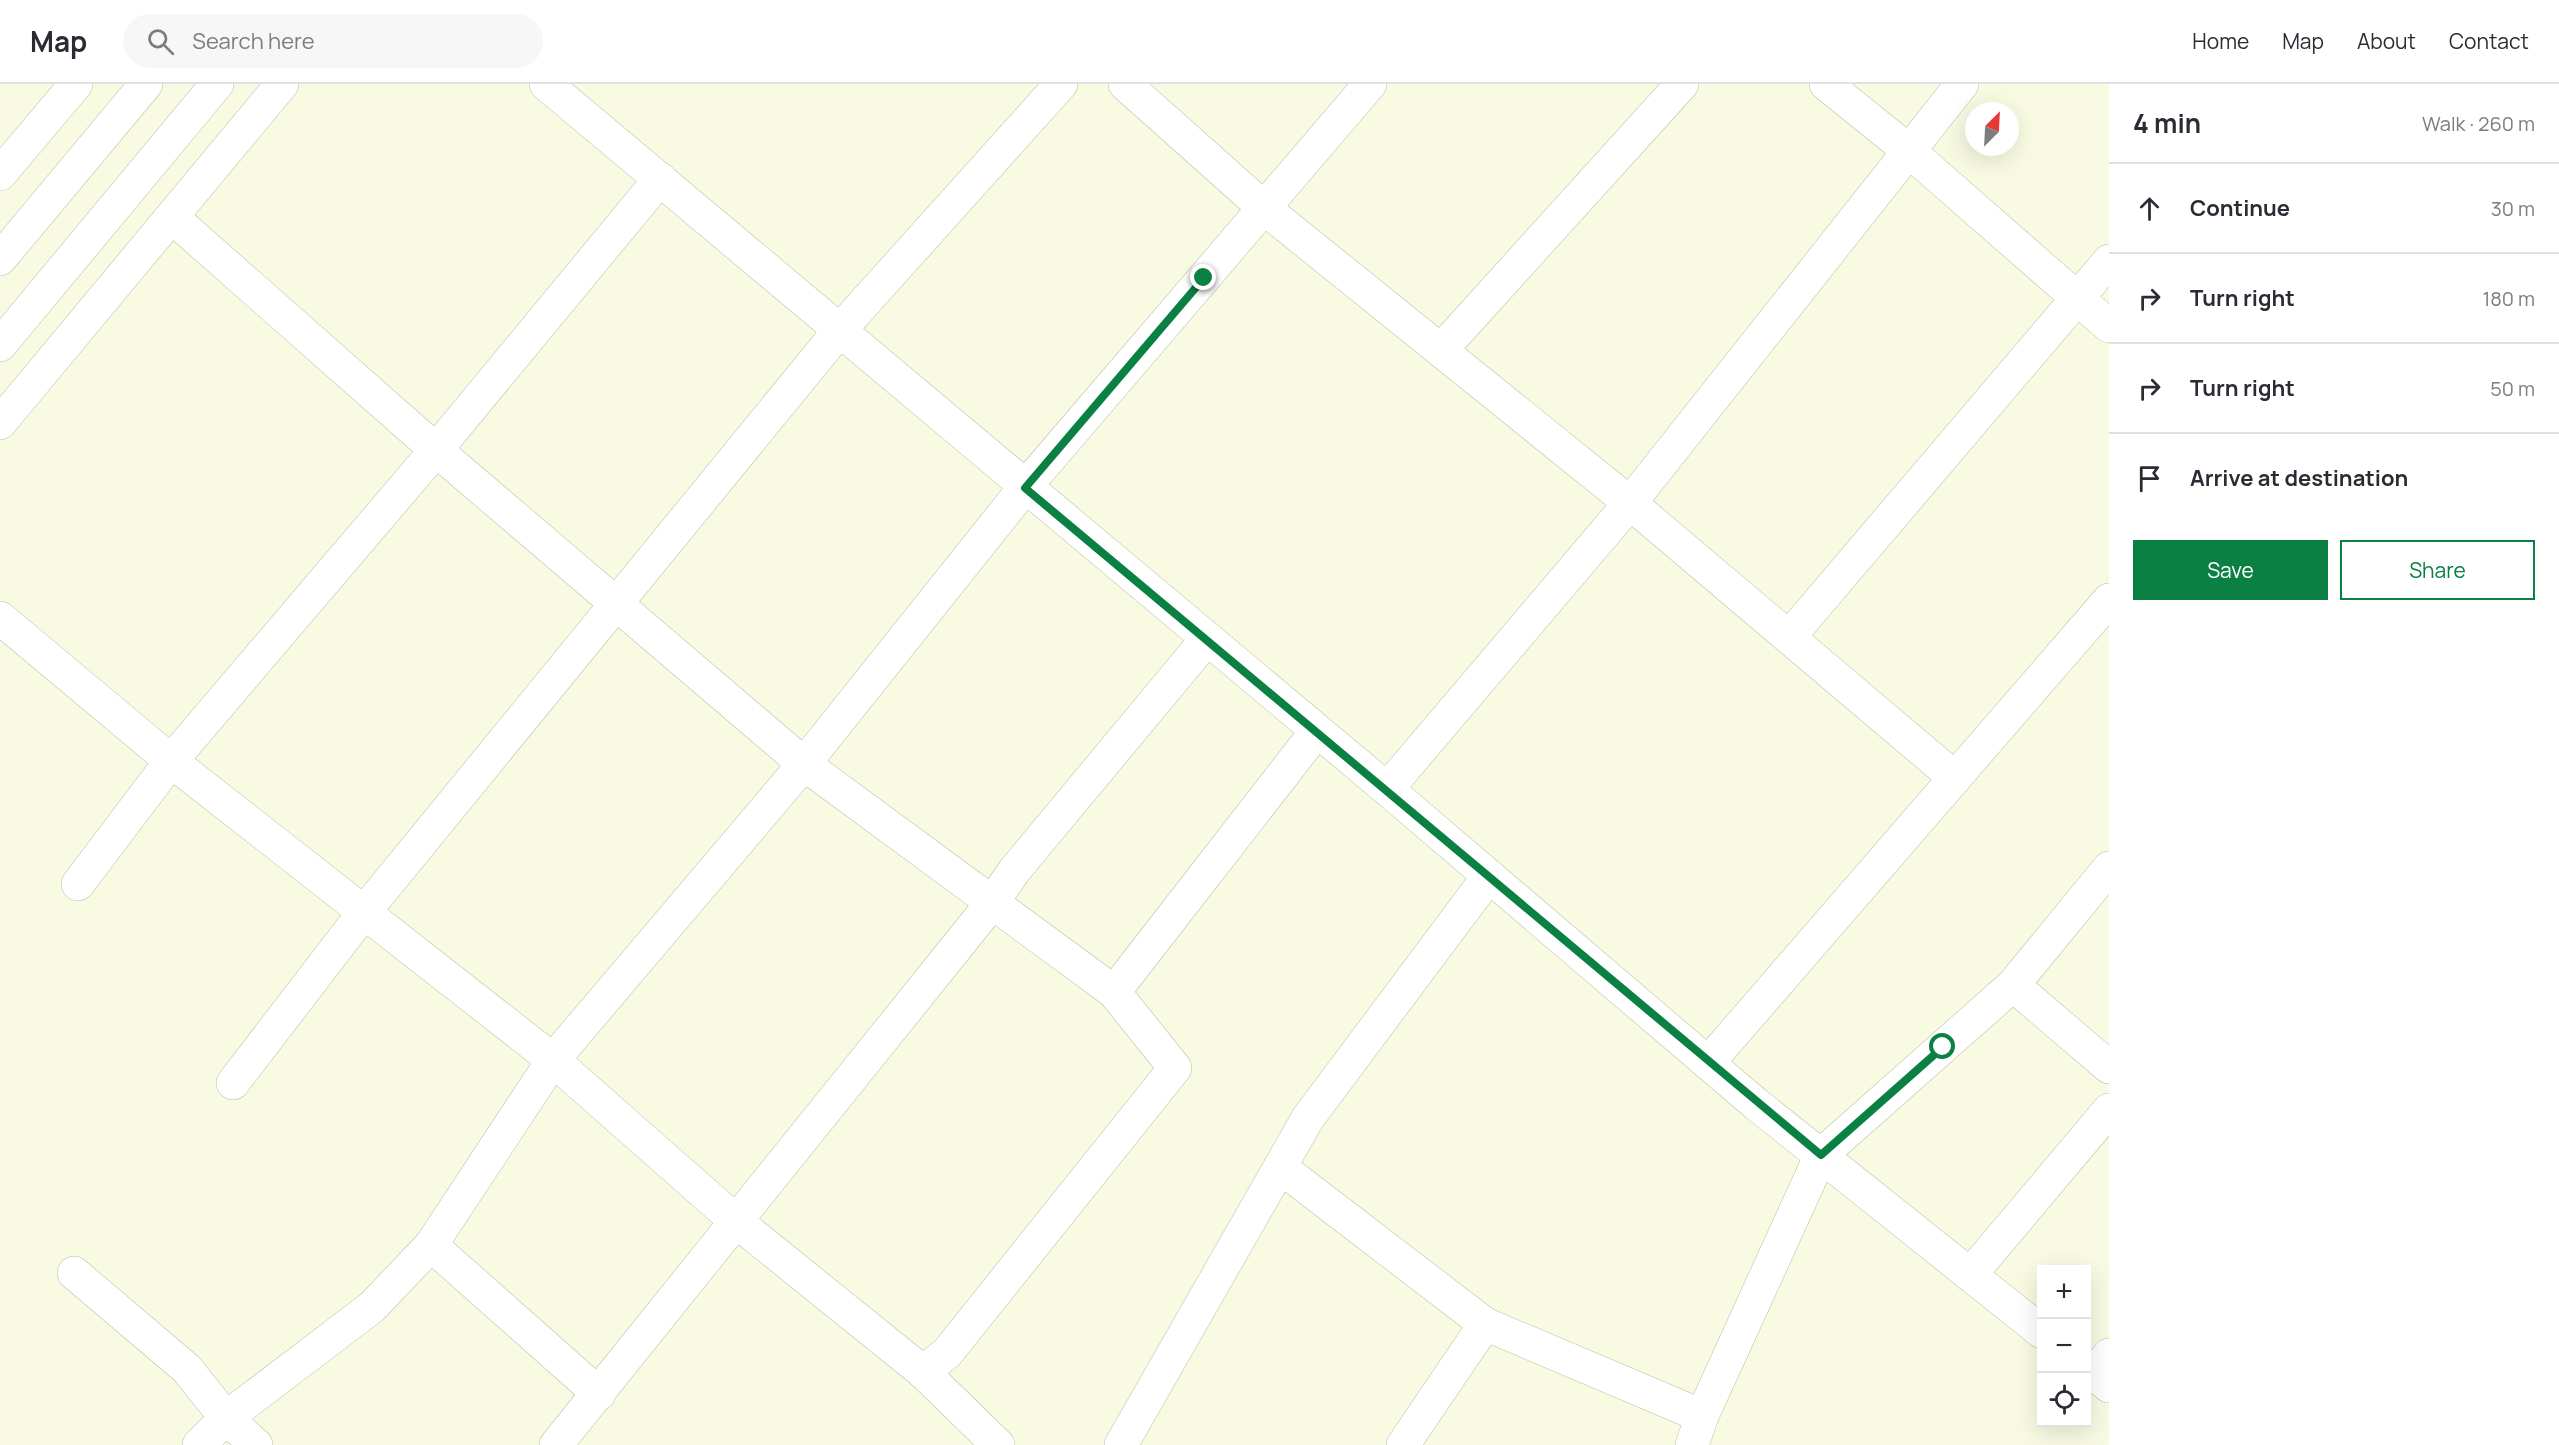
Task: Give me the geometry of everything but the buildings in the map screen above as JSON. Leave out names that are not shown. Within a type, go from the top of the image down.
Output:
[{"type":"main road","points":[[0,174],[76,84]]},
{"type":"main road","points":[[0,259],[146,84]]},
{"type":"main road","points":[[0,345],[217,84]]},
{"type":"main road","points":[[0,423],[282,84]]},
{"type":"main road","points":[[546,84],[1206,640],[1387,789],[1708,1063],[2037,1328]]},
{"type":"main road","points":[[233,1083],[365,911],[617,606],[839,330],[1061,84]]},
{"type":"main road","points":[[1125,84],[1264,208],[1630,503],[1955,778]]},
{"type":"main road","points":[[200,1445],[226,1418],[372,1307],[431,1245],[553,1060],[804,764],[1025,488],[1370,84]]},
{"type":"main road","points":[[1440,350],[1682,84]]},
{"type":"main road","points":[[1826,84],[1909,151],[2109,326]]},
{"type":"main road","points":[[1387,789],[1630,503],[1962,84]]},
{"type":"main road","points":[[78,884],[171,761],[436,450],[660,179]]},
{"type":"main road","points":[[172,217],[436,450],[804,764],[1114,992],[1175,1068],[947,1353],[922,1372]]},
{"type":"main road","points":[[1789,637],[2109,261]]},
{"type":"main road","points":[[1708,1063],[2109,600]]},
{"type":"main road","points":[[0,618],[171,761],[553,1060],[737,1222],[922,1372],[998,1445]]},
{"type":"main road","points":[[556,1445],[992,903],[1014,871],[1206,640]]},
{"type":"main road","points":[[1114,992],[1316,732]]},
{"type":"main road","points":[[1280,1167],[1485,1324],[1697,1430],[1821,1155],[2013,985],[2109,868]]},
{"type":"main road","points":[[1121,1445],[1308,1118],[1489,876]]},
{"type":"main road","points":[[2013,985],[2109,1067]]},
{"type":"main road","points":[[1970,1275],[2109,1110]]},
{"type":"main road","points":[[431,1245],[599,1394]]},
{"type":"main road","points":[[74,1273],[187,1369],[226,1418],[256,1445]]},
{"type":"main road","points":[[1403,1445],[1485,1324]]},
{"type":"route","points":[[1204,278],[1025,488],[1387,789],[1756,1104],[1821,1155],[1943,1047]]}]
